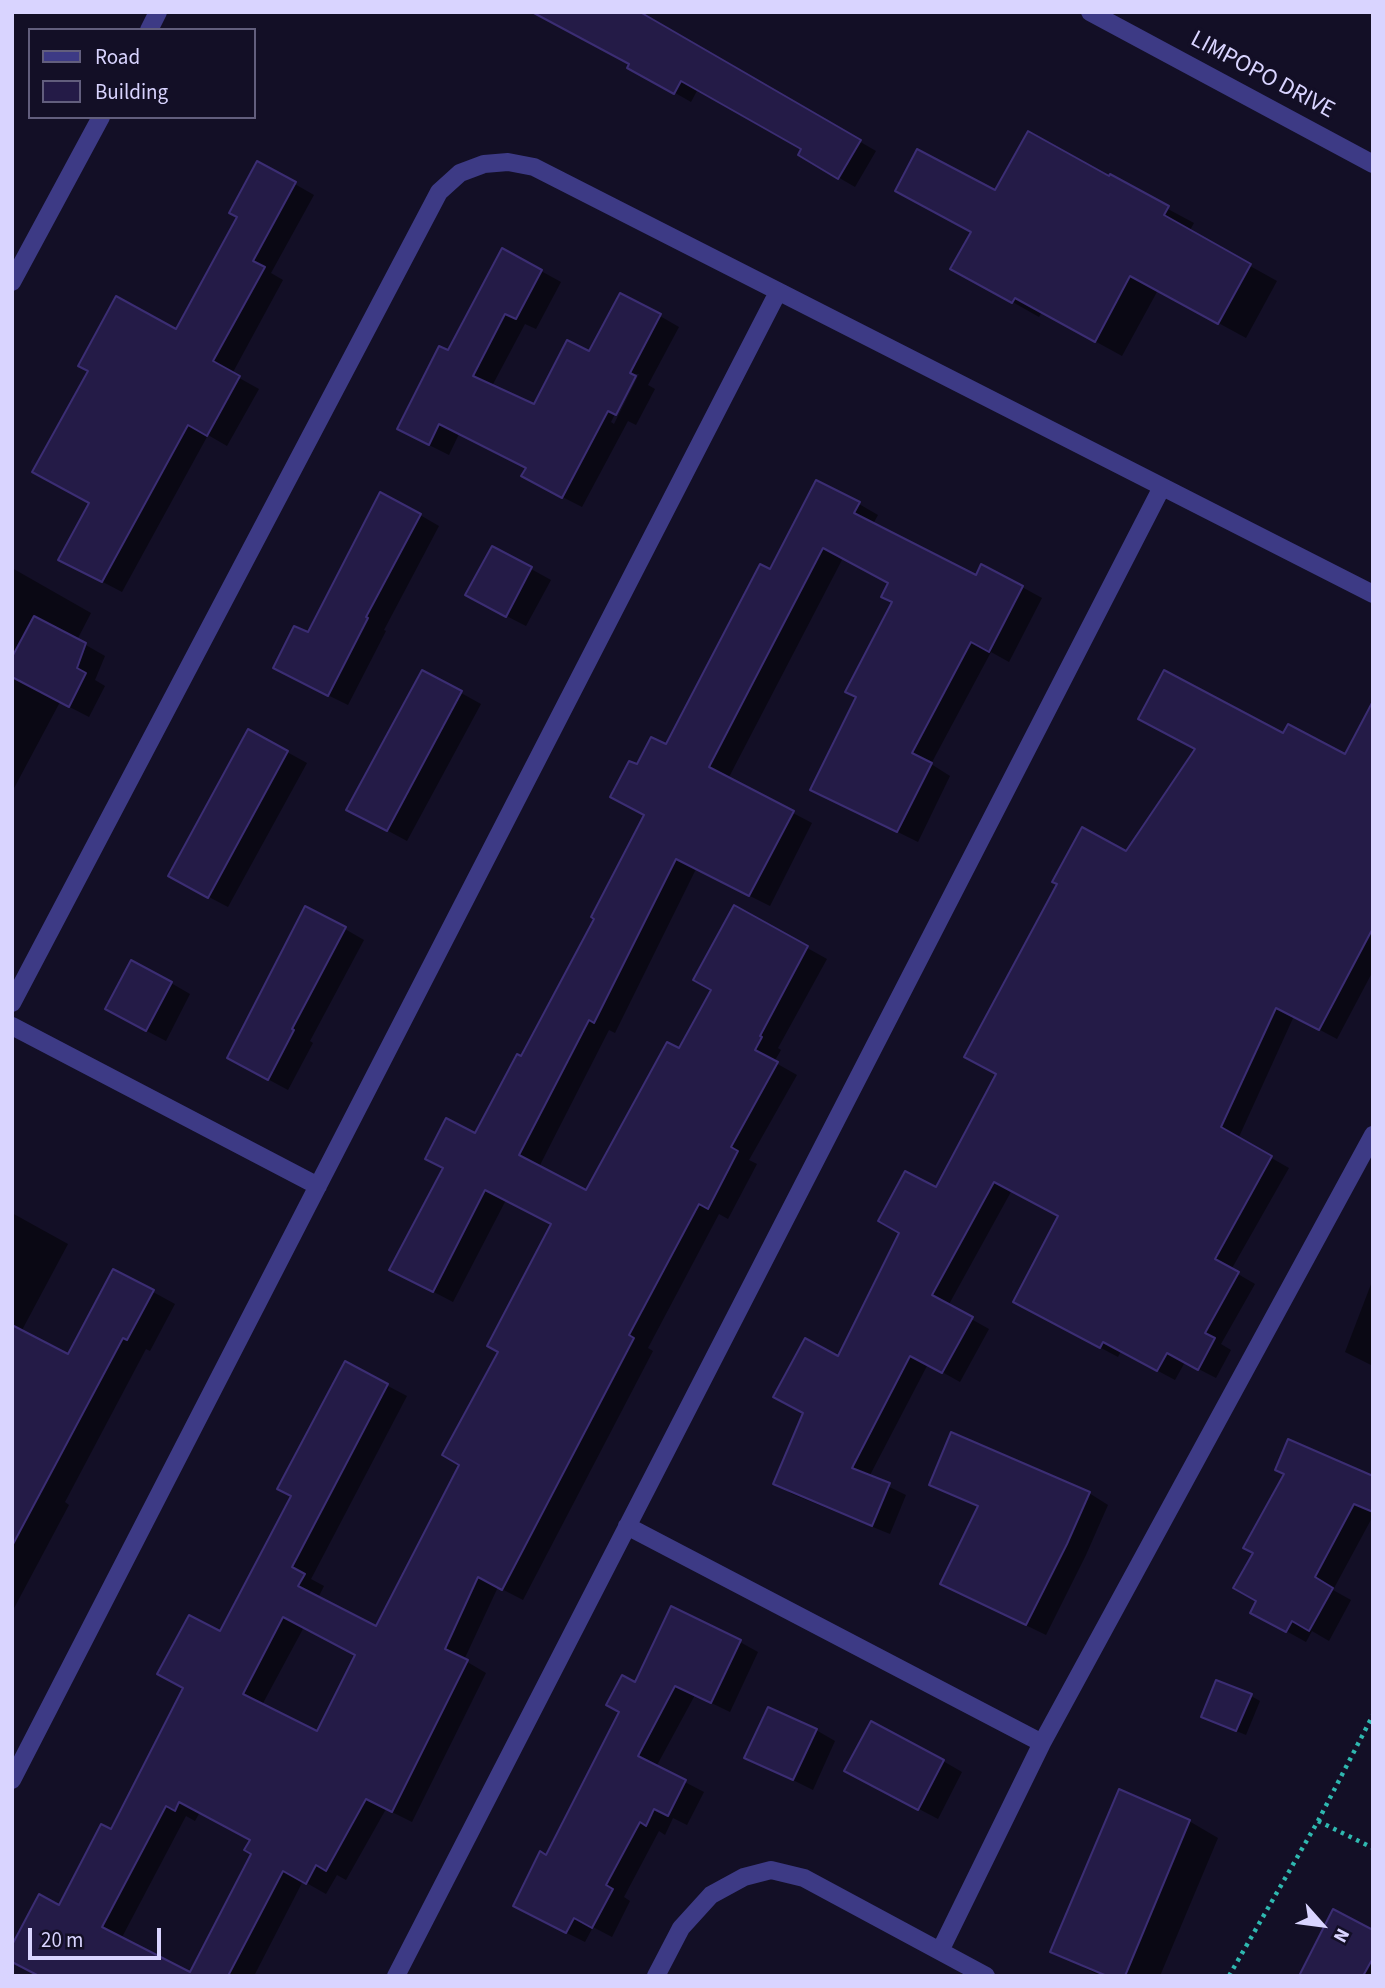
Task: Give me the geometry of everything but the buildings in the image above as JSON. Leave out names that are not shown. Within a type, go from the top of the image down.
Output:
[{"type":"street","points":[[150,28],[158,12]]},
{"type":"street","name":"LIMPOPO DRIVE","points":[[1090,12],[1373,164]]},
{"type":"street","points":[[12,282],[100,119]]},
{"type":"street","points":[[12,1003],[439,192],[460,173],[484,164],[508,162],[534,167],[1373,594]]},
{"type":"street","points":[[12,1780],[778,292]]},
{"type":"street","points":[[396,1976],[1162,487]]},
{"type":"street","points":[[12,1026],[318,1186]]},
{"type":"street","points":[[940,1951],[1042,1743],[1373,1135]]},
{"type":"street","points":[[627,1525],[1042,1743]]},
{"type":"street","points":[[656,1976],[681,1928],[711,1895],[744,1877],[771,1870],[804,1878],[986,1976]]},
{"type":"path","points":[[1229,1976],[1318,1821],[1373,1715]]},
{"type":"path","points":[[1318,1821],[1373,1848]]}]
